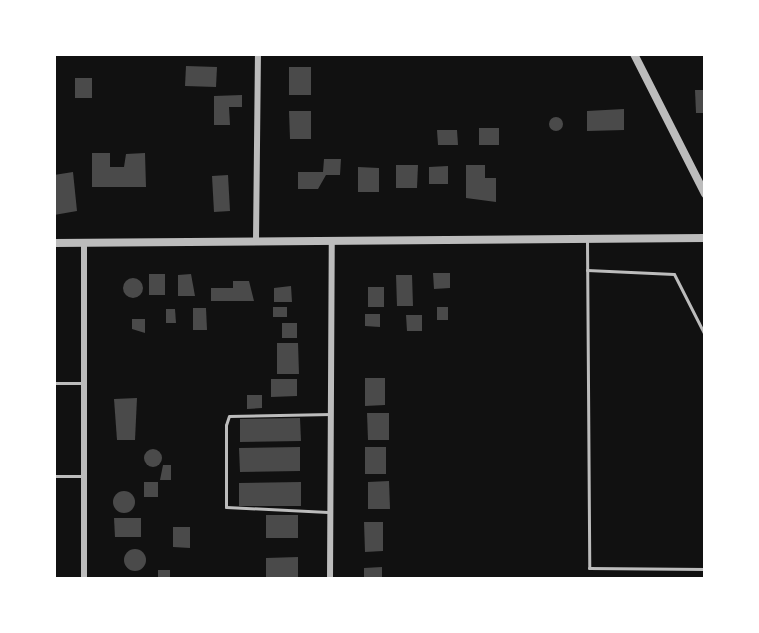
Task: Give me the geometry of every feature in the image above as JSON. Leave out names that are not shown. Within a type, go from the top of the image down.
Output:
[{"type":"street","points":[[256,241],[258,54]]},
{"type":"street","points":[[634,54],[705,194]]},
{"type":"street","points":[[54,243],[705,238]]},
{"type":"street","points":[[330,579],[332,241]]},
{"type":"street","points":[[84,243],[84,579]]},
{"type":"lane","points":[[587,241],[589,568],[705,569]]},
{"type":"lane","points":[[587,270],[674,274],[705,335]]},
{"type":"lane","points":[[54,383],[84,383]]},
{"type":"lane","points":[[330,512],[226,507],[229,416],[331,414]]},
{"type":"lane","points":[[54,476],[84,476]]},
{"type":"path","points":[[482,579],[499,579]]},
{"type":"building","points":[[186,66],[217,67],[216,87],[185,86]]},
{"type":"building","points":[[289,67],[311,67],[311,95],[289,95]]},
{"type":"building","points":[[75,78],[92,78],[92,98],[75,98]]},
{"type":"building","points":[[695,90],[705,90],[705,113],[696,113]]},
{"type":"building","points":[[242,95],[242,107],[229,107],[230,125],[214,125],[214,96]]},
{"type":"building","points":[[624,109],[624,130],[587,131],[587,111]]},
{"type":"building","points":[[289,111],[311,111],[311,139],[290,139]]},
{"type":"building","points":[[556,117],[563,124],[556,131],[549,124]]},
{"type":"building","points":[[479,128],[499,128],[499,145],[479,145]]},
{"type":"building","points":[[437,130],[457,130],[458,145],[438,145]]},
{"type":"building","points":[[92,153],[110,153],[110,167],[124,167],[126,154],[145,153],[146,187],[92,187]]},
{"type":"building","points":[[324,159],[341,159],[340,175],[326,175],[318,189],[298,189],[298,172],[323,172]]},
{"type":"building","points":[[396,165],[418,165],[417,188],[396,188]]},
{"type":"building","points":[[466,165],[485,165],[485,178],[496,178],[496,202],[466,198]]},
{"type":"building","points":[[448,166],[448,184],[429,184],[429,167]]},
{"type":"building","points":[[358,167],[379,168],[379,192],[358,192]]},
{"type":"building","points":[[73,172],[77,211],[54,215],[54,175]]},
{"type":"building","points":[[228,175],[230,211],[214,212],[212,176]]},
{"type":"building","points":[[433,273],[450,273],[450,288],[434,289]]},
{"type":"building","points":[[149,274],[165,274],[165,295],[149,295]]},
{"type":"building","points":[[191,274],[195,296],[178,296],[178,275]]},
{"type":"building","points":[[396,275],[412,275],[413,306],[397,306]]},
{"type":"building","points":[[133,278],[140,281],[143,288],[140,295],[133,298],[126,295],[123,288],[126,281]]},
{"type":"building","points":[[233,281],[249,281],[254,301],[211,301],[211,288],[233,288]]},
{"type":"building","points":[[291,286],[292,302],[274,302],[274,288]]},
{"type":"building","points":[[368,287],[384,287],[384,307],[368,307]]},
{"type":"building","points":[[273,307],[287,307],[287,317],[273,317]]},
{"type":"building","points":[[437,307],[448,307],[448,320],[437,320]]},
{"type":"building","points":[[193,308],[206,308],[207,330],[193,330]]},
{"type":"building","points":[[166,309],[175,309],[176,323],[166,323]]},
{"type":"building","points":[[365,314],[380,314],[380,327],[365,326]]},
{"type":"building","points":[[406,315],[422,315],[422,331],[407,331]]},
{"type":"building","points":[[132,319],[145,319],[145,333],[132,329]]},
{"type":"building","points":[[282,323],[297,323],[297,338],[282,338]]},
{"type":"building","points":[[277,343],[298,343],[299,374],[277,374]]},
{"type":"building","points":[[365,378],[385,378],[385,405],[365,406]]},
{"type":"building","points":[[271,379],[297,379],[297,396],[271,397]]},
{"type":"building","points":[[247,395],[262,395],[262,408],[247,409]]},
{"type":"building","points":[[137,398],[135,440],[117,440],[114,399]]},
{"type":"building","points":[[367,413],[389,413],[389,440],[368,440]]},
{"type":"building","points":[[300,418],[301,441],[240,442],[240,419]]},
{"type":"building","points":[[300,447],[300,471],[240,472],[239,448]]},
{"type":"building","points":[[365,447],[386,447],[386,474],[365,474]]},
{"type":"building","points":[[149,449],[157,449],[162,458],[160,465],[149,467],[144,462],[144,454]]},
{"type":"building","points":[[163,465],[171,465],[171,480],[160,480]]},
{"type":"building","points":[[389,481],[390,509],[368,509],[368,482]]},
{"type":"building","points":[[144,482],[158,482],[158,497],[144,497]]},
{"type":"building","points":[[301,482],[301,506],[239,506],[239,483]]},
{"type":"building","points":[[124,491],[132,494],[135,502],[132,510],[124,513],[116,510],[113,502],[116,494]]},
{"type":"building","points":[[266,515],[298,515],[298,538],[266,538]]},
{"type":"building","points":[[114,518],[141,518],[141,537],[115,537]]},
{"type":"building","points":[[364,522],[383,522],[383,551],[365,552]]},
{"type":"building","points":[[173,527],[190,527],[190,548],[173,547]]},
{"type":"building","points":[[135,549],[146,560],[135,571],[124,560]]},
{"type":"building","points":[[298,557],[298,579],[266,579],[266,558]]},
{"type":"building","points":[[382,567],[382,579],[364,579],[364,568]]},
{"type":"building","points":[[158,570],[170,570],[170,579],[158,579]]}]
